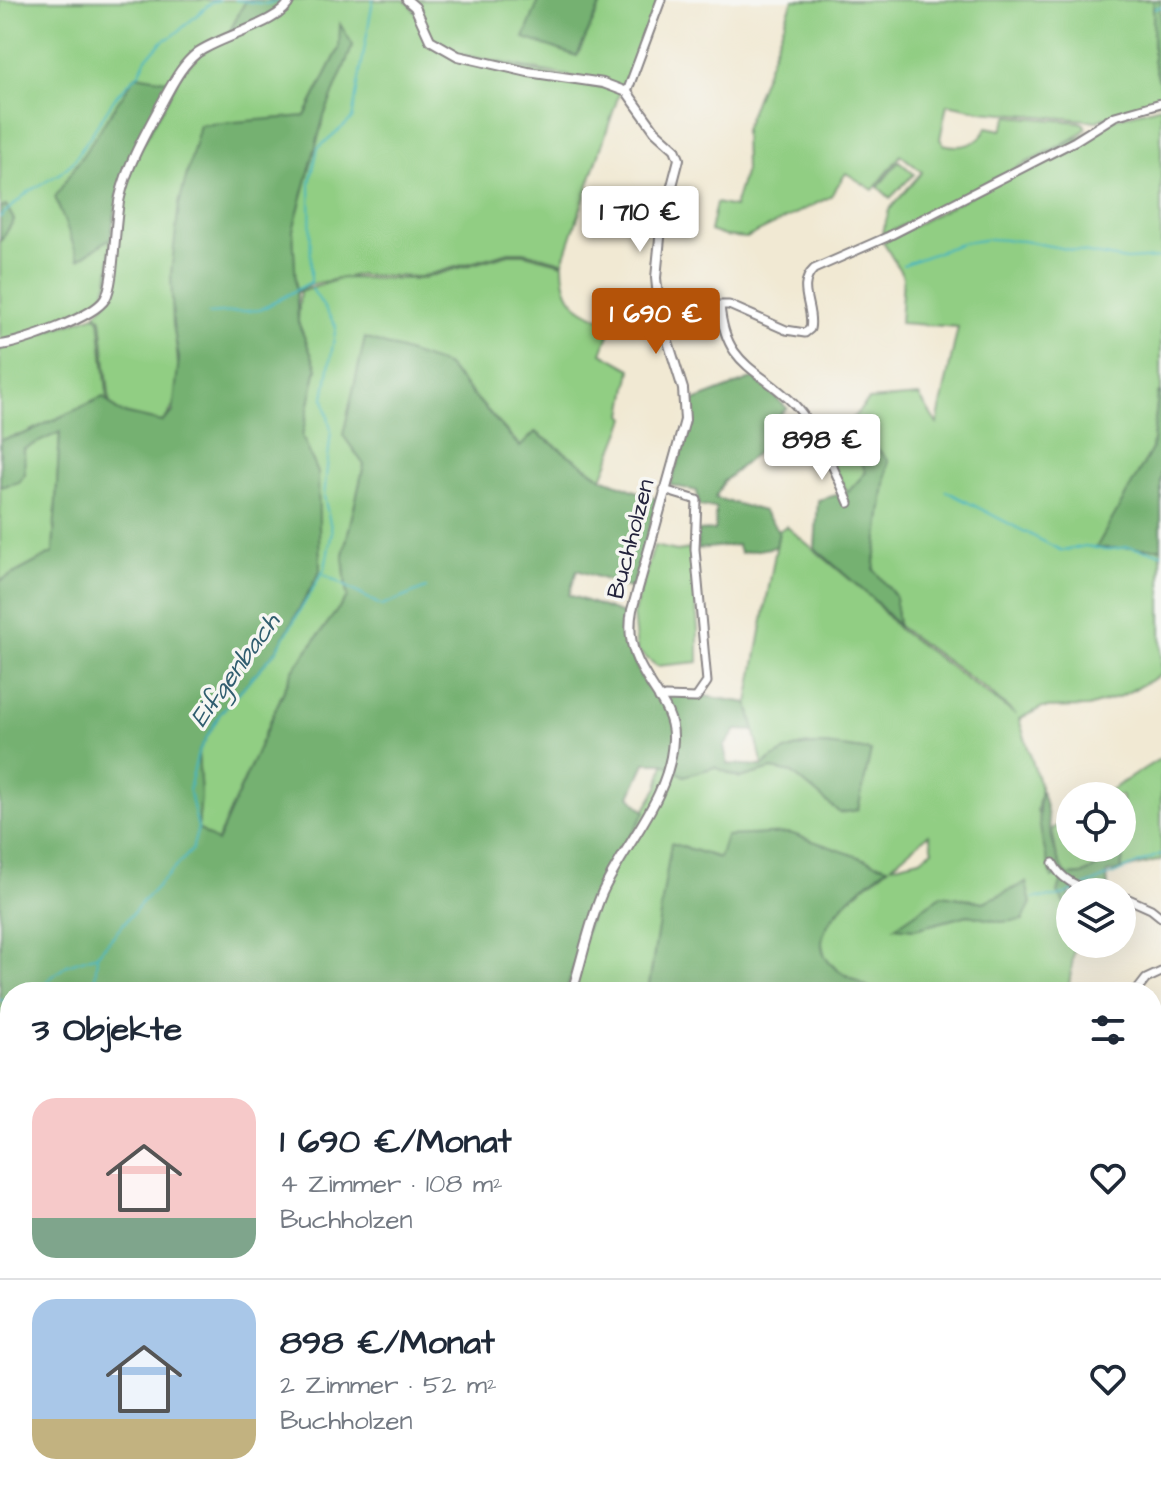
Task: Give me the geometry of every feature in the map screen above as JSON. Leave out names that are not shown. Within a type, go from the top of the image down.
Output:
[{"type":"street","points":[[0,345],[13,343],[91,313],[99,307],[109,291],[114,227],[120,195],[132,160],[180,71],[199,52],[278,16],[290,0]]},
{"type":"street","points":[[407,0],[415,7],[430,40],[458,56],[528,72],[603,83],[627,92],[661,0]]},
{"type":"street","name":"Buchholzen","points":[[575,982],[603,891],[664,779],[673,744],[669,717],[629,641],[630,621],[664,490],[682,438],[686,404],[683,384],[662,324],[657,251],[679,159],[627,92]]},
{"type":"street","points":[[659,305],[738,308],[794,333],[807,332],[812,321],[805,285],[812,271],[1075,141],[1115,116],[1161,103]]},
{"type":"street","points":[[720,305],[723,326],[734,355],[795,406],[815,434],[849,503]]},
{"type":"street","points":[[659,699],[696,698],[707,682],[695,549],[697,500],[664,490]]},
{"type":"street","points":[[1053,863],[1066,878]]},
{"type":"street","points":[[1136,902],[1161,917]]},
{"type":"street","points":[[1144,982],[1161,972]]},
{"type":"green space","points":[[0,0],[246,0],[228,35],[187,59],[79,258],[111,238],[108,280],[97,303],[73,319],[0,342],[0,242],[14,220],[6,206],[0,208]]},
{"type":"green space","points":[[246,0],[289,0],[283,10],[228,35]]},
{"type":"green space","points":[[292,0],[404,0],[440,50],[620,91],[563,262],[524,252],[509,252],[420,277],[357,275],[313,284],[298,291],[296,296],[293,230],[324,116],[352,46],[339,49],[305,116],[173,308],[178,383],[171,410],[162,422],[119,412],[110,403],[101,319],[96,313],[107,301],[122,195],[134,161],[182,72],[201,53]]},
{"type":"green space","points":[[411,0],[539,0],[525,38],[577,56],[603,0],[659,0],[627,85],[623,87],[458,54],[431,38]]},
{"type":"green space","points":[[539,0],[603,0],[577,56],[524,38]]},
{"type":"green space","points":[[793,0],[1153,0],[1153,59],[1161,88],[1161,101],[1127,108],[1098,121],[981,111],[947,104],[940,139],[943,144],[963,146],[975,142],[987,127],[1002,130],[1008,116],[1079,122],[1086,129],[1073,139],[882,236],[889,210],[922,172],[901,155],[873,190],[846,173],[830,197],[746,238],[724,236],[710,231],[716,203],[734,207],[745,170],[744,130]]},
{"type":"green space","points":[[1153,0],[1161,0],[1161,88],[1153,60]]},
{"type":"green space","points":[[340,24],[353,45],[324,116],[293,230],[298,322],[317,368],[302,436],[318,473],[320,571],[277,650],[221,712],[198,753],[201,795],[198,828],[217,842],[293,670],[347,597],[343,555],[364,465],[343,435],[365,338],[446,365],[520,447],[535,432],[602,478],[657,499],[632,589],[577,570],[569,595],[626,615],[631,652],[647,687],[748,703],[755,731],[736,730],[724,747],[728,764],[763,766],[776,756],[801,746],[828,745],[871,751],[858,810],[840,813],[792,773],[772,769],[740,778],[715,767],[684,776],[664,763],[645,763],[630,796],[645,812],[600,887],[569,982],[0,982],[0,581],[53,553],[60,432],[24,449],[25,474],[19,482],[0,487],[0,440],[24,434],[103,397],[119,412],[162,422],[173,412],[179,358],[173,325],[171,274],[179,204],[200,125],[305,116],[339,49]]},
{"type":"green space","points":[[136,75],[172,81],[118,194],[111,238],[79,259],[55,197]]},
{"type":"green space","points":[[1161,106],[1161,392],[1158,394],[1152,449],[1097,548],[1161,548],[1161,675],[1121,696],[1088,707],[1041,708],[1019,719],[1041,789],[1037,811],[1056,862],[1058,865],[1058,862],[1106,862],[1082,875],[1056,878],[1056,958],[1073,958],[1069,982],[859,982],[826,960],[821,941],[827,925],[850,897],[888,868],[720,858],[672,844],[650,982],[569,982],[600,887],[658,787],[664,763],[684,776],[715,767],[740,778],[772,769],[793,773],[840,813],[858,809],[870,751],[827,745],[801,746],[776,756],[763,766],[748,703],[779,531],[786,526],[872,598],[897,628],[1016,715],[898,626],[895,596],[874,570],[888,460],[854,447],[866,472],[848,493],[824,450],[869,400],[919,396],[937,424],[958,327],[900,323],[903,276],[883,242],[1116,118]],"holes":[[[929,834],[933,850],[920,859],[891,866]],[[1025,883],[1001,922],[968,915],[915,929],[896,927],[942,895],[984,902]]]},
{"type":"green space","points":[[899,161],[914,174],[890,198],[878,187]]},
{"type":"green space","points":[[6,205],[14,220],[0,242],[0,208]]},
{"type":"green space","points":[[509,254],[524,254],[563,264],[570,297],[583,309],[613,324],[602,353],[631,369],[623,415],[626,418],[602,478],[536,432],[521,447],[446,365],[364,465],[343,555],[347,597],[293,670],[216,843],[198,828],[201,795],[198,753],[221,712],[277,650],[318,473],[302,436],[317,368],[298,322],[300,292],[342,278],[420,279]]},
{"type":"green space","points":[[95,315],[99,319],[108,402],[103,397],[24,434],[0,440],[0,348]]},
{"type":"green space","points":[[754,378],[787,408],[771,424],[775,437],[724,481],[715,498],[763,511],[779,531],[776,547],[741,553],[737,545],[698,549],[697,531],[715,530],[716,508],[699,506],[697,491],[670,485],[688,434],[691,402]]},
{"type":"green space","points":[[1161,392],[1161,548],[1096,548],[1152,449],[1158,394]]},
{"type":"green space","points":[[60,431],[53,553],[0,581],[0,487],[19,482],[24,474],[24,449]]},
{"type":"green space","points":[[873,444],[888,460],[874,570],[895,596],[898,626],[876,602],[815,548],[818,500],[848,492],[866,472],[854,446]]},
{"type":"green space","points":[[654,546],[677,551],[691,549],[698,662],[657,666],[637,651],[633,615]]},
{"type":"green space","points":[[1161,758],[1161,860],[1121,870],[1122,862],[1136,862],[1136,782],[1123,782]]},
{"type":"green space","points":[[1041,789],[1056,862],[1060,862],[1068,876],[1082,875],[1106,862],[1122,862],[1121,870],[1107,873],[1107,878],[1062,878],[1064,873],[1052,878],[1040,823]]},
{"type":"green space","points":[[1056,826],[1056,853],[1052,829]]},
{"type":"green space","points":[[790,833],[888,867],[840,908],[823,936],[823,949],[829,962],[858,982],[650,982],[671,843],[719,858],[726,836]]},
{"type":"green space","points":[[1026,883],[1031,903],[1023,920],[1001,922],[968,915],[915,929],[895,927],[942,895],[984,902]]},
{"type":"waterway","points":[[0,217],[28,192],[73,162],[117,95],[140,72],[146,58],[212,2],[220,0]]},
{"type":"waterway","points":[[235,0],[266,4],[281,0]]},
{"type":"waterway","name":"Eifgenbach","points":[[311,284],[310,183],[318,148],[352,119],[373,0]]},
{"type":"waterway","points":[[1155,8],[1161,7]]},
{"type":"waterway","points":[[903,265],[962,243],[990,239],[1023,241],[1126,260],[1161,258]]},
{"type":"waterway","points":[[208,314],[260,310],[311,282]]},
{"type":"waterway","name":"Eifgenbach","points":[[46,982],[67,965],[97,955],[192,850],[198,828],[189,789],[198,753],[221,712],[277,650],[325,568],[332,532],[324,496],[331,430],[324,398],[336,326],[312,289]]},
{"type":"waterway","points":[[946,491],[1062,551],[1085,546],[1105,550],[1128,547],[1161,553]]},
{"type":"waterway","points":[[323,574],[382,606],[426,588]]},
{"type":"waterway","points":[[1104,878],[1161,854]]},
{"type":"waterway","points":[[1034,898],[1056,897]]},
{"type":"waterway","name":"Eifgenbach","points":[[95,982],[97,956]]}]
